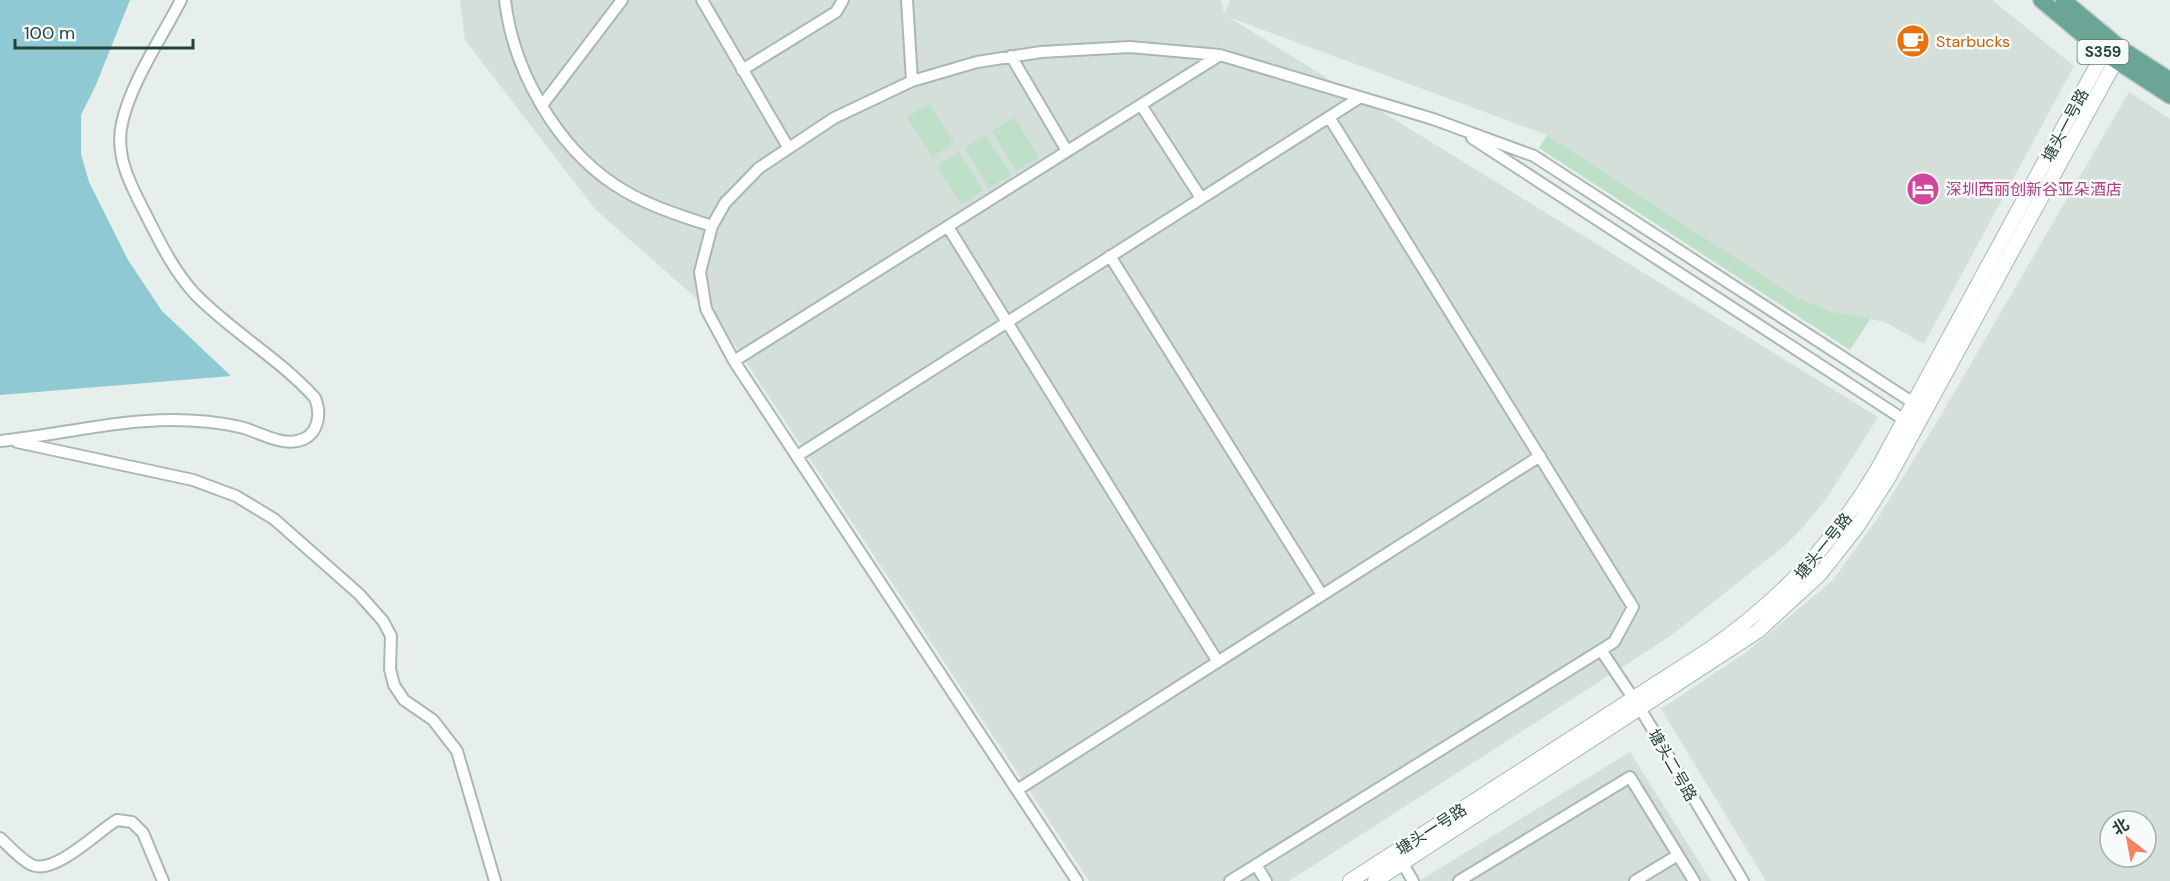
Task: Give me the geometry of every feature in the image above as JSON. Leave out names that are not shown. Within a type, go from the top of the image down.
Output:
[{"type":"main road","name":"S359","points":[[2041,0],[2113,51],[2170,96]]},
{"type":"main road","points":[[2062,0],[2113,51],[2170,80]]},
{"type":"street","points":[[4,441],[170,420],[233,426],[287,442],[298,441],[315,429],[319,419],[319,408],[308,390],[208,306],[184,281],[165,252],[124,169],[121,136],[128,103],[181,0]]},
{"type":"street","points":[[505,0],[516,51],[543,104],[578,154],[616,186],[651,205],[712,226]]},
{"type":"street","points":[[543,104],[622,0]]},
{"type":"street","points":[[702,0],[788,147]]},
{"type":"street","points":[[742,70],[836,12],[843,0]]},
{"type":"street","points":[[908,0],[912,81]]},
{"type":"street","points":[[1077,881],[734,361],[712,323],[701,292],[700,272],[712,226],[725,203],[740,186],[788,147],[859,104],[912,81],[955,67],[1011,56],[1100,47],[1160,48],[1220,55],[1456,128],[1534,156],[1920,407]]},
{"type":"street","name":"塘头一号路","points":[[1350,881],[1399,858],[1637,704],[1758,631],[1801,594],[1839,551],[1872,506],[1920,407],[2113,51]]},
{"type":"street","points":[[734,361],[1220,55]]},
{"type":"street","points":[[1011,56],[1067,151]]},
{"type":"street","points":[[797,456],[1359,98]]},
{"type":"street","points":[[1141,105],[1201,198]]},
{"type":"street","points":[[1230,881],[1614,642],[1633,607],[1329,117]]},
{"type":"street","points":[[1456,128],[1911,424]]},
{"type":"street","points":[[948,227],[1218,662]]},
{"type":"street","points":[[1110,256],[1322,595]]},
{"type":"street","points":[[4,441],[193,480],[236,496],[274,519],[359,594],[383,621],[391,636],[390,669],[394,685],[404,699],[433,720],[447,734],[457,751],[495,881]]},
{"type":"street","points":[[1017,790],[1540,456]]},
{"type":"street","name":"塘头二号路","points":[[1601,650],[1637,704],[1743,881]]},
{"type":"street","points":[[1459,881],[1630,777],[1694,881]]},
{"type":"street","points":[[0,838],[33,866],[43,867],[78,848],[117,820],[132,822],[143,833],[163,881]]},
{"type":"street","points":[[1635,881],[1678,855]]},
{"type":"street","points":[[1399,858],[1413,881]]},
{"type":"street","name":"塘头一号路","points":[[1375,881],[1399,858]]},
{"type":"street","points":[[1256,865],[1266,881]]},
{"type":"shaded area","points":[[460,0],[1221,0],[1224,14],[1230,0],[1992,0],[2074,66],[1924,344],[1885,322],[1833,312],[1796,297],[1547,135],[1228,17],[1878,417],[1826,499],[1782,548],[1669,637],[1289,881],[1089,881],[714,314],[595,209],[465,40]]},
{"type":"shaded area","points":[[2129,92],[2170,119],[2170,881],[1766,881],[1661,709],[1748,651],[1832,581],[1876,521],[1940,417]]},
{"type":"shaded area","points":[[1630,752],[1711,881],[1419,881]]},
{"type":"green space","points":[[929,104],[954,143],[932,157],[907,117]]},
{"type":"green space","points":[[1014,117],[1039,157],[1016,171],[992,131]]},
{"type":"green space","points":[[986,135],[1011,175],[989,188],[964,148]]},
{"type":"green space","points":[[1547,135],[1796,297],[1833,312],[1871,318],[1850,350],[1539,148]]},
{"type":"green space","points":[[959,152],[983,191],[961,205],[937,165]]},
{"type":"water","points":[[0,0],[130,0],[95,87],[81,115],[81,154],[89,182],[128,260],[162,311],[231,376],[0,395]]},
{"type":"place","name":"Starbucks","points":[[1913,41]]},
{"type":"place","name":"深圳西丽创新谷亚朵酒店","points":[[1923,189]]}]
